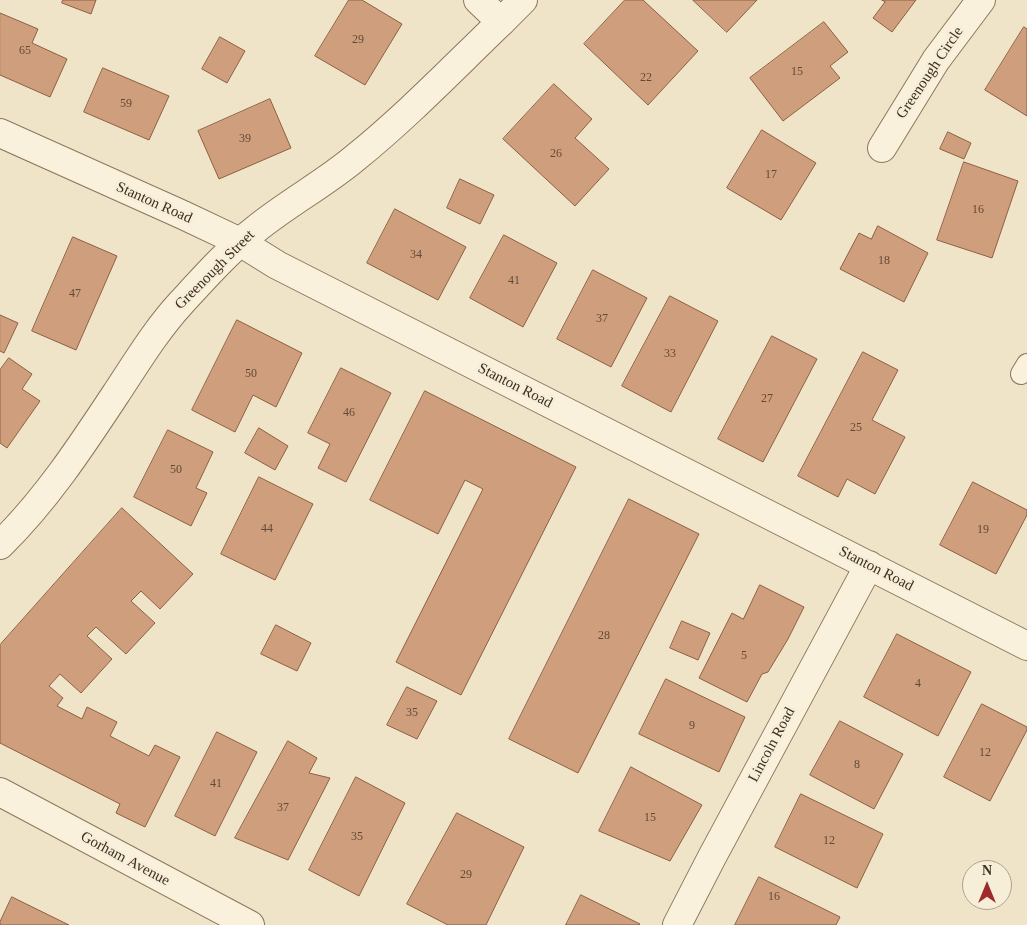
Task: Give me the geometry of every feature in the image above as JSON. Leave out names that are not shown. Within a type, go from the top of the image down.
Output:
[{"type":"street","points":[[478,0],[501,22]]},
{"type":"street","name":"Greenough Street","points":[[0,545],[34,509],[65,469],[168,318],[204,278],[257,228],[354,159],[388,130],[523,0]]},
{"type":"street","name":"Greenough Circle","points":[[882,148],[936,60],[981,0]]},
{"type":"street","name":"Stanton Road","points":[[0,133],[240,242],[286,269],[1027,646]]},
{"type":"street","name":"Lincoln Road","points":[[677,925],[869,565]]},
{"type":"street","name":"Gorham Avenue","points":[[0,792],[250,925]]},
{"type":"building","points":[[63,0],[96,0],[91,14],[62,3]]},
{"type":"building","points":[[349,0],[362,0],[402,24],[365,85],[315,56]]},
{"type":"building","points":[[625,0],[643,0],[698,51],[648,105],[584,44]]},
{"type":"building","points":[[693,0],[757,0],[727,32]]},
{"type":"building","points":[[882,0],[916,0],[892,32],[873,18],[885,2]]},
{"type":"building","points":[[0,13],[38,29],[32,43],[67,59],[50,97],[0,75]]},
{"type":"building","points":[[824,22],[848,52],[830,66],[840,78],[783,121],[750,78]]},
{"type":"building","points":[[1024,27],[1027,29],[1027,116],[985,90]]},
{"type":"building","points":[[220,37],[245,51],[227,83],[202,69]]},
{"type":"building","points":[[103,68],[169,96],[149,140],[84,112]]},
{"type":"building","points":[[554,84],[592,119],[575,138],[609,169],[575,206],[503,139]]},
{"type":"building","points":[[270,99],[291,148],[219,179],[198,131]]},
{"type":"building","points":[[762,130],[816,163],[781,220],[727,188]]},
{"type":"building","points":[[948,132],[971,143],[964,159],[940,149]]},
{"type":"building","points":[[964,162],[1018,181],[992,258],[937,240]]},
{"type":"building","points":[[460,179],[494,195],[480,224],[447,208]]},
{"type":"building","points":[[395,209],[466,247],[438,300],[367,263]]},
{"type":"building","points":[[878,226],[928,253],[904,302],[840,269],[859,233],[871,239]]},
{"type":"building","points":[[504,235],[557,263],[523,327],[470,298]]},
{"type":"building","points":[[73,237],[117,256],[76,350],[32,331]]},
{"type":"building","points":[[593,270],[647,298],[611,367],[557,339]]},
{"type":"building","points":[[670,296],[718,321],[671,412],[622,386]]},
{"type":"building","points":[[0,315],[18,323],[4,353],[0,351]]},
{"type":"building","points":[[237,320],[302,353],[276,407],[253,395],[235,432],[192,410]]},
{"type":"building","points":[[772,336],[817,359],[763,462],[718,439]]},
{"type":"building","points":[[863,352],[898,370],[872,420],[905,437],[875,494],[847,479],[838,497],[798,476]]},
{"type":"building","points":[[9,358],[32,374],[22,389],[40,401],[7,448],[0,443],[0,370]]},
{"type":"building","points":[[341,368],[391,393],[346,482],[318,468],[330,444],[308,433]]},
{"type":"building","points":[[425,391],[576,467],[461,695],[396,662],[483,489],[465,480],[438,534],[370,500]]},
{"type":"building","points":[[259,428],[288,446],[275,470],[245,453]]},
{"type":"building","points":[[168,430],[213,452],[196,488],[207,493],[191,526],[134,497]]},
{"type":"building","points":[[259,477],[313,504],[275,580],[221,554]]},
{"type":"building","points":[[973,482],[1027,510],[1027,515],[996,574],[940,545]]},
{"type":"building","points":[[629,499],[699,534],[578,773],[509,739]]},
{"type":"building","points":[[122,508],[193,574],[160,609],[141,591],[131,601],[155,623],[126,654],[96,627],[87,636],[112,659],[81,693],[60,674],[49,686],[63,698],[57,706],[82,719],[87,707],[117,722],[110,736],[149,756],[155,745],[180,757],[145,827],[116,813],[120,804],[0,743],[0,645]]},
{"type":"building","points":[[760,585],[804,607],[788,639],[768,672],[762,674],[747,702],[699,678],[732,613],[743,619]]},
{"type":"building","points":[[682,621],[710,633],[698,660],[670,648]]},
{"type":"building","points":[[276,625],[311,643],[297,671],[261,654]]},
{"type":"building","points":[[897,634],[971,672],[938,736],[864,697]]},
{"type":"building","points":[[666,679],[745,717],[719,772],[639,734]]},
{"type":"building","points":[[407,687],[437,701],[417,739],[387,725]]},
{"type":"building","points":[[982,704],[1027,727],[990,801],[944,777]]},
{"type":"building","points":[[840,721],[903,754],[874,809],[810,775]]},
{"type":"building","points":[[217,732],[257,752],[215,836],[175,816]]},
{"type":"building","points":[[288,741],[317,758],[309,773],[330,778],[288,860],[235,838]]},
{"type":"building","points":[[631,767],[702,805],[670,861],[599,831]]},
{"type":"building","points":[[356,777],[405,803],[359,896],[309,870]]},
{"type":"building","points":[[801,794],[883,834],[857,888],[775,847]]},
{"type":"building","points":[[457,813],[524,847],[486,925],[448,925],[407,904]]},
{"type":"building","points":[[759,877],[840,917],[836,925],[735,925]]},
{"type":"building","points":[[581,895],[640,924],[566,925]]},
{"type":"building","points":[[12,897],[69,925],[0,925]]}]
